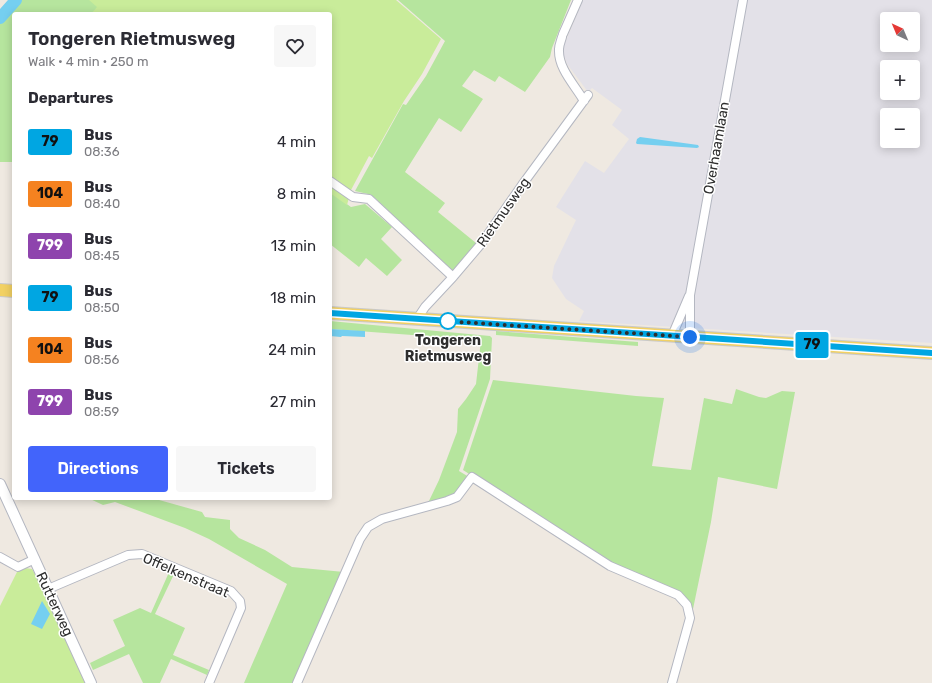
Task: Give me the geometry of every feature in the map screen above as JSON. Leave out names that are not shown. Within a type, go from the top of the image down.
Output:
[{"type":"main road","points":[[0,290],[12,291]]},
{"type":"main road","points":[[332,312],[932,353]]},
{"type":"street","name":"Rietmusweg","points":[[417,319],[425,307],[481,244],[586,98],[564,70],[560,60],[559,49],[562,35],[578,0]]},
{"type":"street","name":"Overhaamlaan","points":[[690,337],[690,295],[743,0]]},
{"type":"street","points":[[332,182],[353,197],[369,199],[453,277]]},
{"type":"street","name":"Overhaamlaan","points":[[672,336],[690,295]]},
{"type":"street","points":[[297,683],[360,539],[368,527],[382,519],[447,501],[457,496],[472,477],[610,566],[678,594],[687,605],[690,618],[672,683]]},
{"type":"street","points":[[0,484],[35,560]]},
{"type":"street","name":"Offelkenstraat","points":[[48,589],[128,555],[142,554],[231,592],[240,601],[241,608],[209,683]]},
{"type":"street","name":"Rutterweg","points":[[0,557],[18,567],[35,560],[91,683]]},
{"type":"shaded area","points":[[583,0],[932,0],[932,343],[579,321],[584,311],[566,299],[552,278],[554,266],[576,220],[556,207],[585,161],[604,173],[629,139],[612,125],[622,110],[592,88],[588,92],[567,64],[562,50]]},
{"type":"green space","points":[[20,0],[91,0],[101,9],[99,12],[12,12],[12,162],[0,162],[0,23]]},
{"type":"green space","points":[[89,0],[396,0],[441,39],[372,158],[369,156],[351,190],[347,205],[332,194],[332,12],[93,12],[97,7]]},
{"type":"green space","points":[[398,0],[571,0],[552,48],[550,57],[525,92],[499,76],[495,82],[474,70],[462,86],[483,99],[461,132],[439,118],[405,172],[445,203],[438,212],[476,243],[452,272],[375,198],[368,194],[355,191],[403,104],[406,105],[426,76],[445,41]]},
{"type":"green space","points":[[332,193],[351,207],[365,204],[392,227],[381,239],[402,260],[387,276],[366,258],[359,267],[332,246]]},
{"type":"green space","points":[[332,321],[490,336],[492,338],[490,379],[459,471],[469,477],[456,495],[428,503],[439,480],[457,432],[458,409],[476,384],[481,340],[332,329]]},
{"type":"green space","points":[[496,331],[638,342],[638,346],[496,335]]},
{"type":"green space","points":[[493,380],[664,398],[652,466],[691,470],[704,398],[732,404],[736,389],[766,398],[782,391],[795,392],[777,489],[718,477],[711,522],[693,609],[686,600],[610,564],[463,470]]},
{"type":"green space","points":[[92,500],[159,500],[202,512],[205,517],[230,520],[230,529],[239,538],[265,550],[292,567],[344,572],[295,683],[244,683],[287,584],[209,539],[185,528],[115,502],[103,505]]},
{"type":"green space","points":[[25,568],[32,569],[38,578],[85,683],[0,683],[0,606],[17,572]]},
{"type":"green space","points":[[170,570],[175,572],[155,614],[185,628],[173,655],[209,670],[207,675],[171,659],[160,683],[143,683],[129,654],[93,670],[90,663],[125,646],[113,620],[140,608],[151,613]]},
{"type":"water","points":[[640,137],[698,145],[699,147],[637,144],[637,139]]},
{"type":"water","points":[[332,329],[365,331],[365,337],[332,336]]},
{"type":"water","points":[[42,601],[50,614],[42,629],[31,624]]},
{"type":"waterway","points":[[0,18],[16,0]]},
{"type":"bus line","name":"79","points":[[332,313],[932,353]]},
{"type":"place","name":"Tongeren Rietmusweg","points":[[448,321]]},
{"type":"route","points":[[448,321],[444,321],[690,337]]}]
